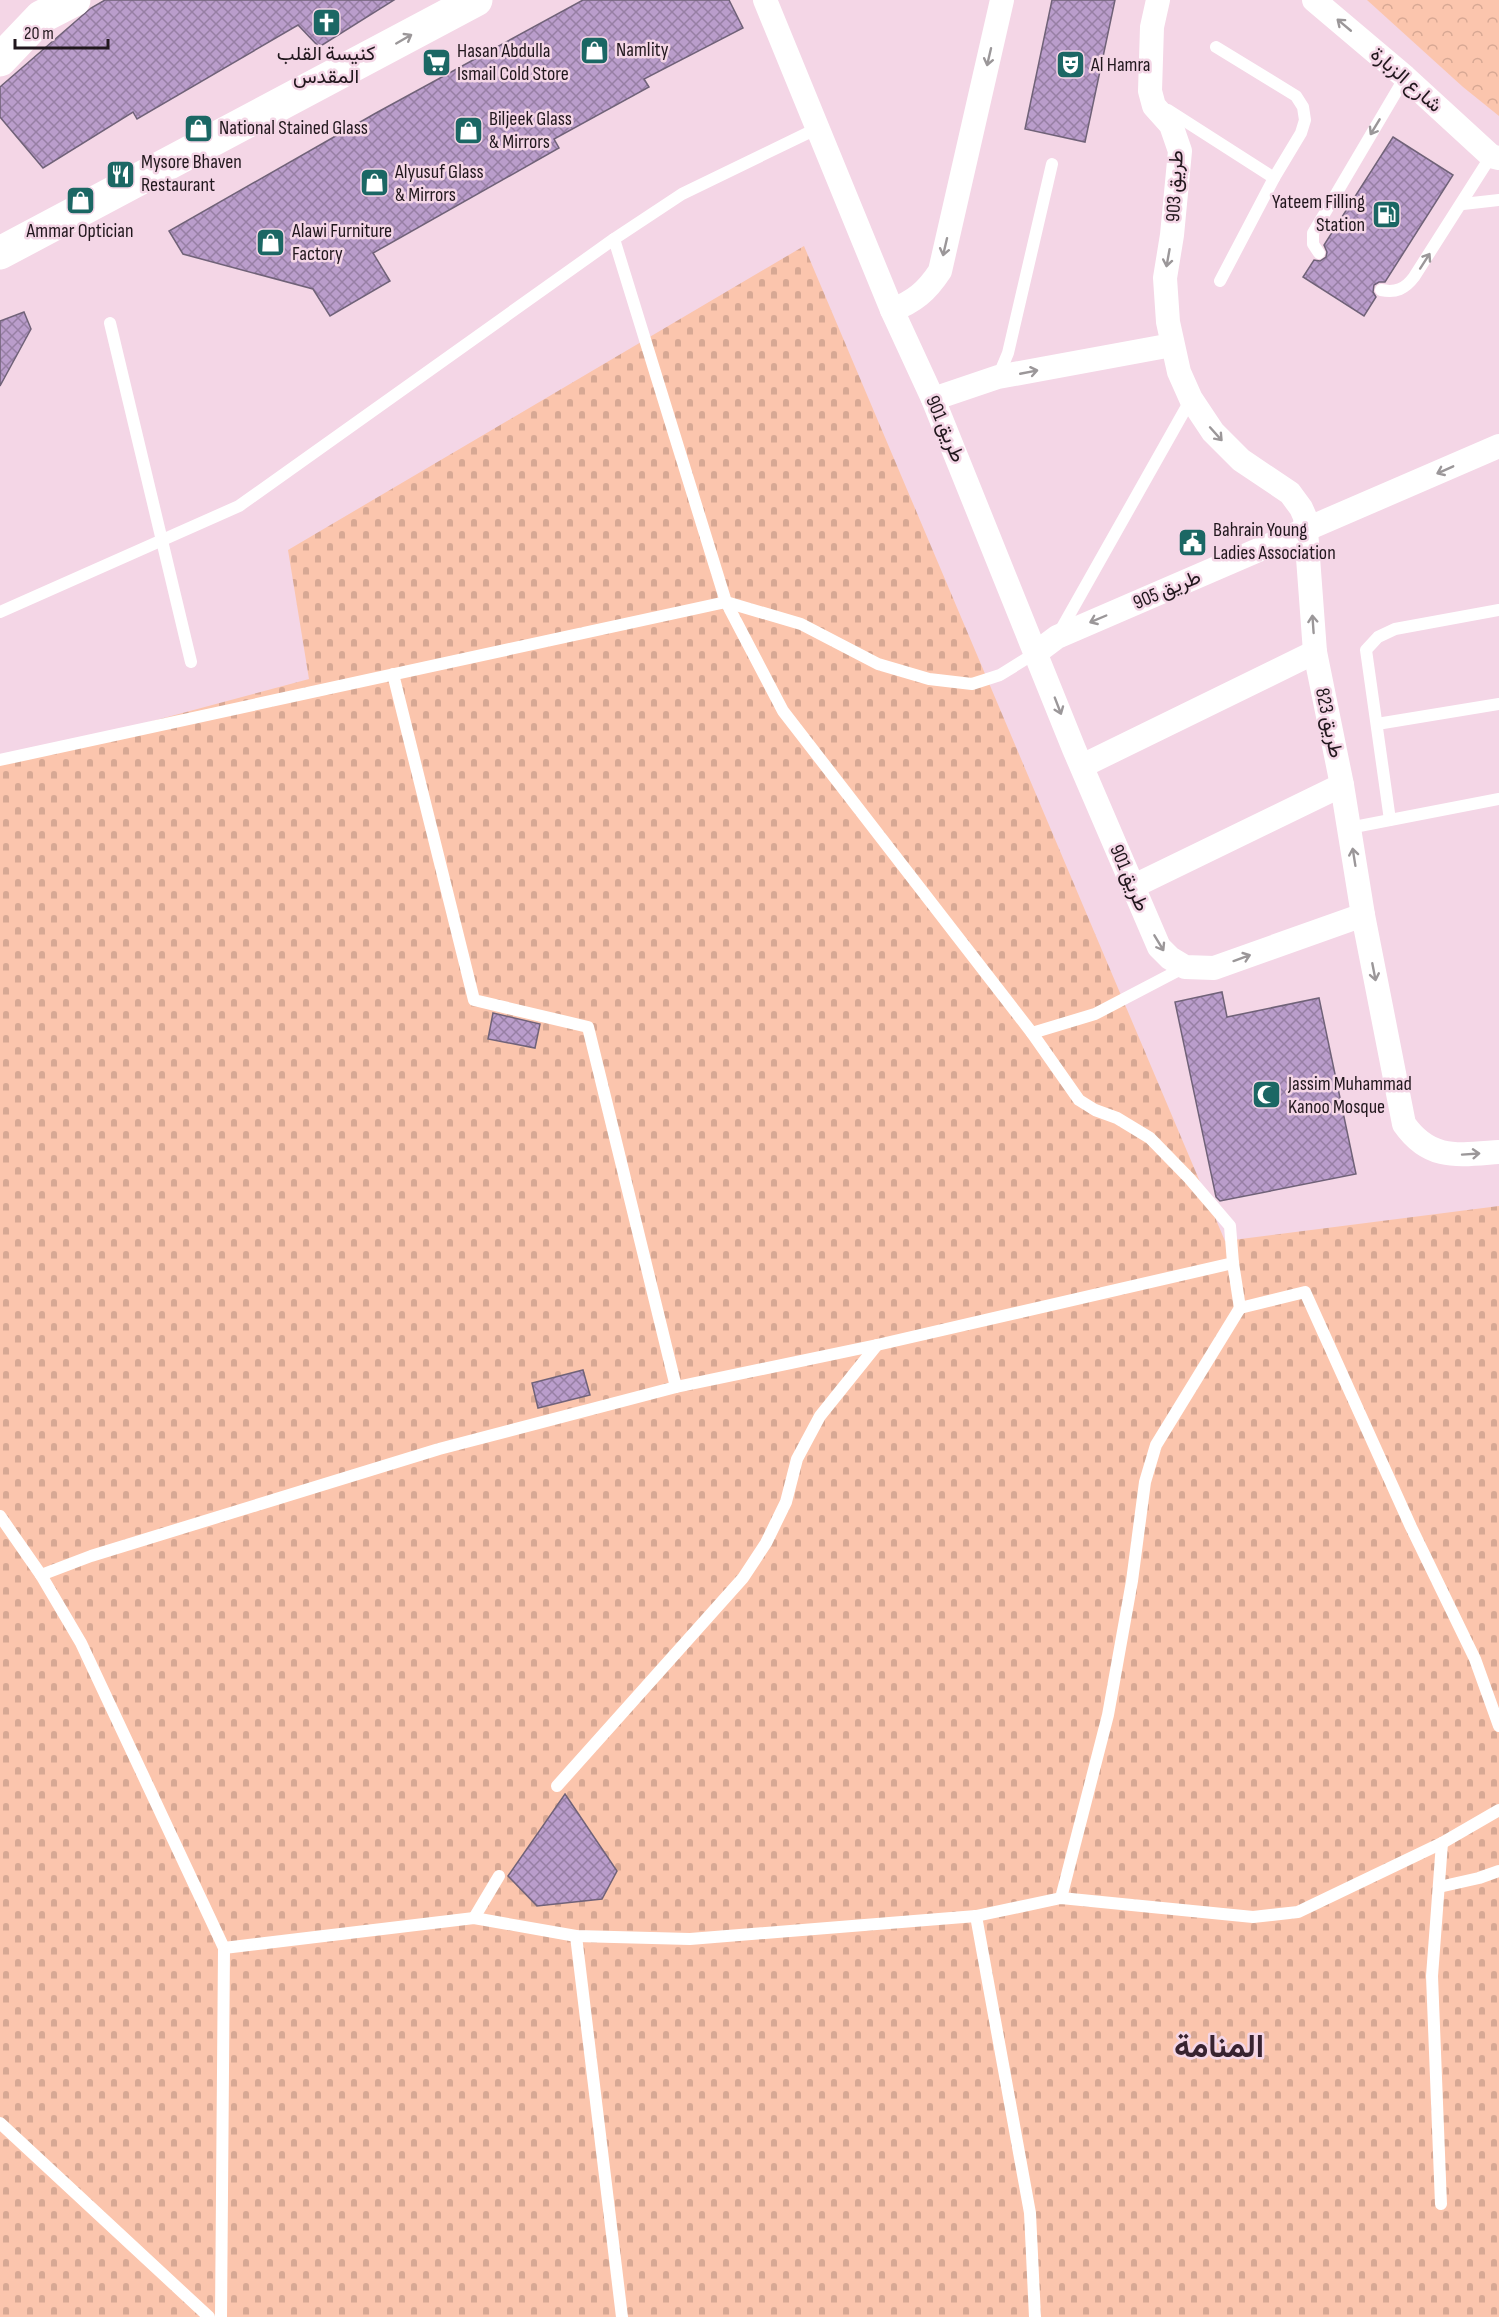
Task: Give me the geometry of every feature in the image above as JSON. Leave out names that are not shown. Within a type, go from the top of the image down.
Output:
[{"type":"street","points":[[0,60],[44,9],[74,0]]},
{"type":"street","points":[[0,253],[476,0]]},
{"type":"street","name":"طريق 901","points":[[765,0],[892,310],[933,399],[1132,887],[1159,947],[1170,958],[1185,967]]},
{"type":"street","points":[[892,310],[907,305],[920,296],[940,271],[1002,0]]},
{"type":"street","points":[[1152,100],[1150,48],[1158,0]]},
{"type":"street","name":"شارع الزبارة","points":[[1314,0],[1495,157]]},
{"type":"street","name":"طريق 903","points":[[1152,100],[1171,125],[1180,151],[1172,235],[1165,278],[1168,322],[1179,372],[1191,399],[1213,432],[1240,460],[1275,482],[1296,500],[1305,517],[1307,531]]},
{"type":"street","points":[[933,399],[998,378],[1172,345]]},
{"type":"street","name":"طريق 905","points":[[1036,652],[1057,637],[1307,531],[1499,446]]},
{"type":"street","name":"طريق 823","points":[[1307,531],[1307,566],[1315,652],[1342,785],[1363,915]]},
{"type":"street","points":[[1082,766],[1315,652]]},
{"type":"street","points":[[1132,887],[1342,785]]},
{"type":"street","points":[[1185,967],[1214,968],[1363,915],[1404,1124],[1413,1137],[1428,1148],[1443,1154],[1499,1152]]},
{"type":"lane","points":[[1216,47],[1296,96],[1303,107],[1305,120],[1301,133],[1274,178],[1220,281]]},
{"type":"lane","points":[[1319,253],[1313,244],[1313,233],[1405,77]]},
{"type":"lane","points":[[1152,100],[1274,178]]},
{"type":"lane","points":[[0,612],[239,506],[614,238],[682,194],[816,129]]},
{"type":"lane","points":[[1381,290],[1391,292],[1407,286],[1495,157]]},
{"type":"lane","points":[[998,378],[1008,353],[1052,164]]},
{"type":"lane","points":[[1463,204],[1499,200]]},
{"type":"lane","points":[[614,238],[726,602],[783,711],[1032,1033],[1079,1100],[1095,1110],[1117,1118],[1150,1138],[1189,1178],[1230,1226],[1240,1308],[1156,1445],[1145,1482],[1132,1581],[1108,1715],[1061,1898]]},
{"type":"lane","points":[[110,323],[190,662]]},
{"type":"lane","points":[[1057,637],[1191,399]]},
{"type":"lane","points":[[0,760],[726,602],[801,624],[878,664],[929,679],[953,683],[972,684],[1000,675],[1036,652]]},
{"type":"lane","points":[[1390,820],[1366,650],[1378,638],[1395,629],[1499,610]]},
{"type":"lane","points":[[393,674],[474,1000],[588,1028],[676,1387]]},
{"type":"lane","points":[[1377,724],[1499,704]]},
{"type":"lane","points":[[1349,828],[1499,799]]},
{"type":"lane","points":[[1032,1033],[1095,1014],[1185,967]]},
{"type":"lane","points":[[41,1575],[91,1556],[439,1449],[676,1387],[877,1345],[1233,1263]]},
{"type":"lane","points":[[1240,1308],[1305,1292],[1411,1527],[1475,1659],[1499,1726]]},
{"type":"lane","points":[[557,1786],[743,1578],[766,1543],[786,1502],[797,1459],[820,1416],[877,1345]]},
{"type":"lane","points":[[0,1516],[41,1575],[81,1643],[224,1948],[221,2317]]},
{"type":"lane","points":[[224,1948],[474,1918],[576,1936],[690,1939],[976,1916],[1061,1898],[1253,1917],[1298,1912],[1442,1843],[1499,1810]]},
{"type":"lane","points":[[1441,2204],[1432,1976],[1442,1843]]},
{"type":"lane","points":[[1439,1887],[1499,1872]]},
{"type":"lane","points":[[474,1918],[499,1876]]},
{"type":"lane","points":[[976,1916],[1030,2213],[1035,2317]]},
{"type":"lane","points":[[576,1936],[622,2317]]},
{"type":"lane","points":[[0,2123],[209,2317]]},
{"type":"green space","points":[[1367,0],[1499,0],[1499,116],[1463,87]]},
{"type":"green space","points":[[804,246],[1225,1241],[1499,1206],[1499,2317],[0,2317],[0,762],[309,679],[288,550]]},
{"type":"building","points":[[105,0],[394,0],[319,47],[298,25],[137,119],[133,112],[43,168],[0,117],[0,87],[91,8]]},
{"type":"building","points":[[583,0],[729,0],[743,28],[644,79],[649,87],[554,139],[559,148],[373,253],[390,281],[330,316],[313,289],[183,254],[169,231],[376,113]]},
{"type":"building","name":"Al Hamra","points":[[1052,0],[1115,0],[1085,142],[1025,129]]},
{"type":"building","name":"Yateem Filling Station","points":[[1393,137],[1453,175],[1385,282],[1374,285],[1373,292],[1376,297],[1364,316],[1303,277],[1314,260],[1320,261],[1326,257],[1327,252],[1324,245]]},
{"type":"building","points":[[24,312],[31,329],[0,386],[0,321]]},
{"type":"building","name":"Jassim Muhammad Kanoo Mosque","points":[[1222,992],[1227,1017],[1319,998],[1356,1174],[1220,1201],[1216,1197],[1175,1002]]},
{"type":"building","points":[[493,1013],[540,1024],[535,1048],[488,1039]]},
{"type":"building","points":[[583,1370],[590,1395],[538,1408],[532,1383]]},
{"type":"building","points":[[565,1794],[617,1871],[602,1899],[537,1906],[508,1876]]},
{"type":"place","name":"كنيسة القلب المقدس","points":[[326,23]]},
{"type":"place","name":"Namlity","points":[[595,50]]},
{"type":"place","name":"Hasan Abdulla Ismail Cold Store","points":[[436,62]]},
{"type":"place","name":"Al Hamra","points":[[1070,65]]},
{"type":"place","name":"National Stained Glass","points":[[198,128]]},
{"type":"place","name":"Biljeek Glass & Mirrors","points":[[468,131]]},
{"type":"place","name":"Mysore Bhaven Restaurant","points":[[120,174]]},
{"type":"place","name":"Alyusuf Glass & Mirrors","points":[[374,183]]},
{"type":"place","name":"Ammar Optician","points":[[80,200]]},
{"type":"place","name":"Yateem Filling Station","points":[[1386,214]]},
{"type":"place","name":"Alawi Furniture Factory","points":[[271,242]]},
{"type":"place","name":"Bahrain Young Ladies Association","points":[[1192,542]]},
{"type":"place","name":"Jassim Muhammad Kanoo Mosque","points":[[1267,1095]]},
{"type":"district","name":"المنامة","points":[[1219,2047]]}]
